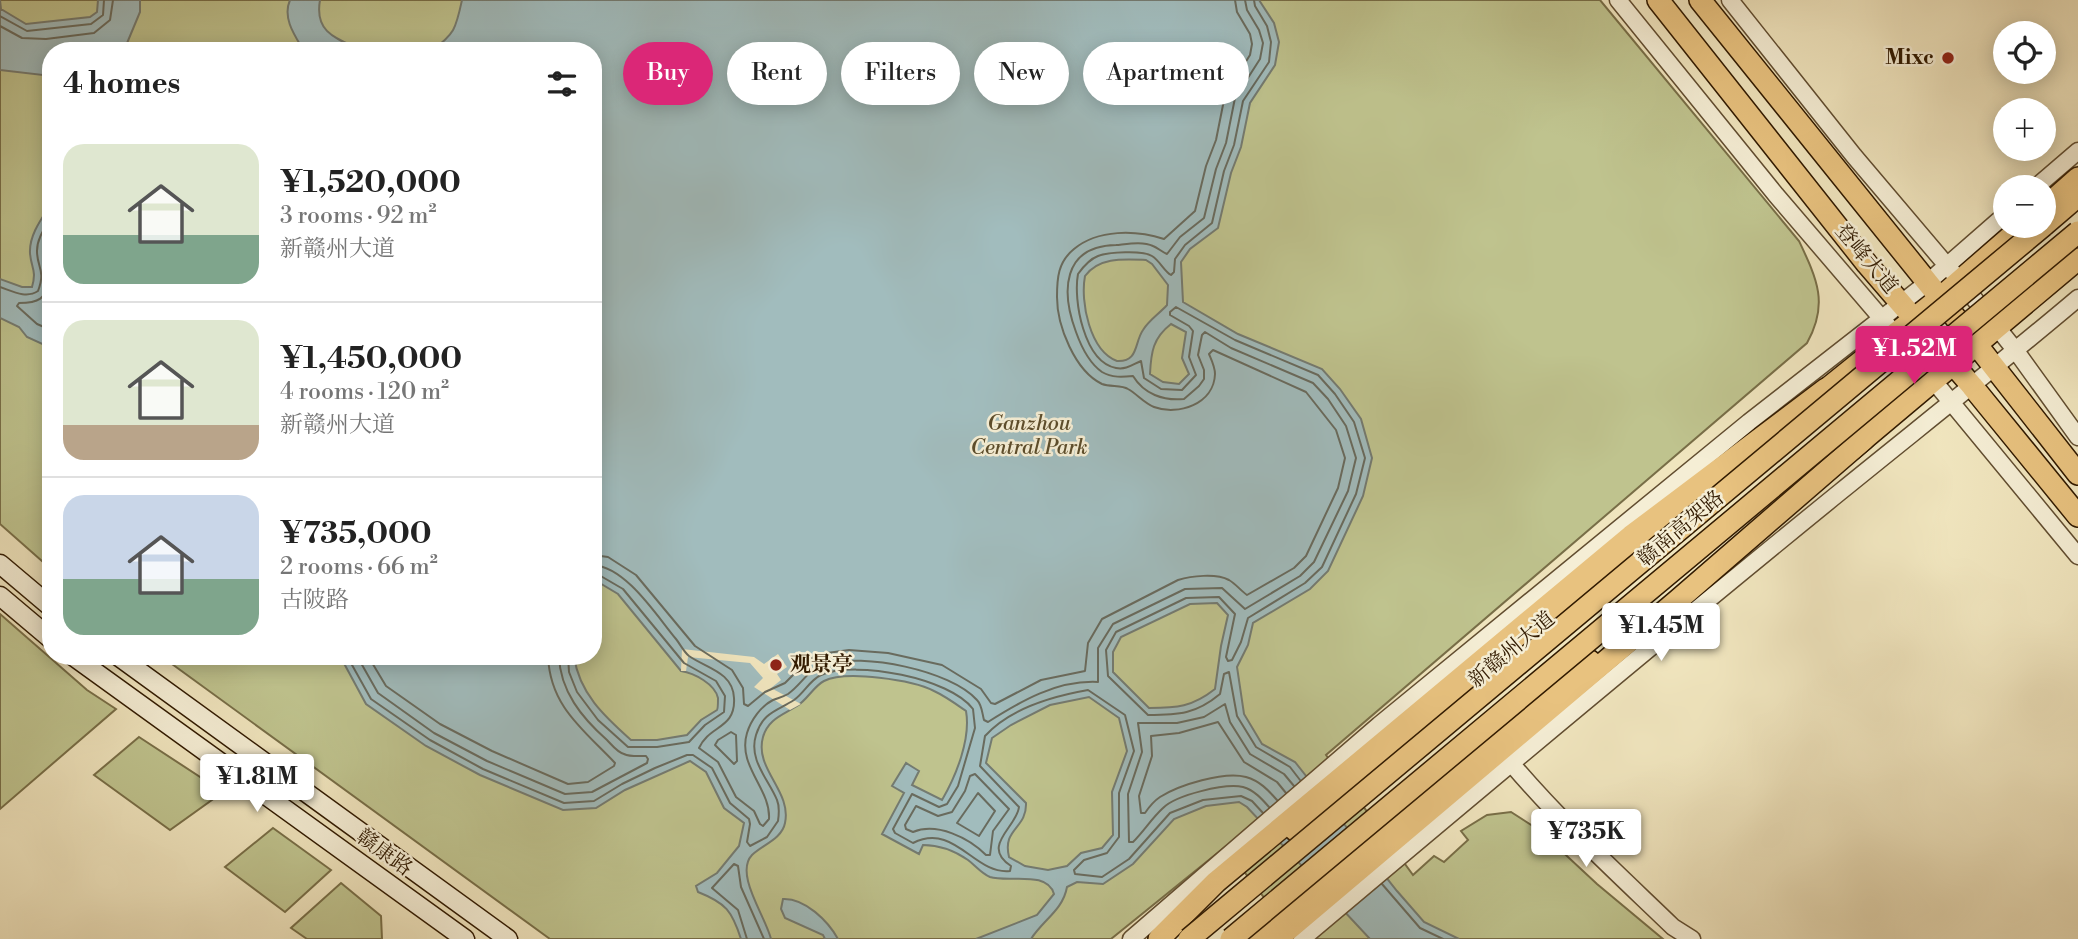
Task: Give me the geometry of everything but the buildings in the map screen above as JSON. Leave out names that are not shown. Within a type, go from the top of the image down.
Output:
[{"type":"main road","name":"登峰大道","points":[[1658,0],[1867,264],[1909,310],[2078,516]]},
{"type":"main road","name":"登峰大道","points":[[1700,0],[1934,290],[2078,474]]},
{"type":"main road","points":[[2056,197],[2078,178]]},
{"type":"main road","name":"赣南高架路","points":[[2056,215],[2078,196]]},
{"type":"main road","name":"赣南高架路","points":[[1231,939],[2078,232]]},
{"type":"main road","name":"新赣州大道","points":[[1160,939],[1216,881],[1399,744],[1826,389],[1889,326],[1953,273],[2005,238]]},
{"type":"main road","name":"赣南高架路","points":[[1189,939],[2028,238]]},
{"type":"main road","points":[[1265,937],[1678,600],[1974,344],[2078,259]]},
{"type":"main road","points":[[1160,939],[1216,881],[1631,536],[1826,389]]},
{"type":"main road","points":[[1265,937],[1439,784],[1864,439]]},
{"type":"main road","points":[[0,564],[42,599]]},
{"type":"main road","points":[[0,596],[42,631]]},
{"type":"main road","name":"赣康路","points":[[85,665],[465,939]]},
{"type":"main road","name":"赣康路","points":[[130,665],[496,936]]},
{"type":"street","points":[[1618,0],[1776,195],[1889,326],[2078,555]]},
{"type":"street","points":[[1730,0],[1854,156],[2016,351],[2078,437]]},
{"type":"street","points":[[2050,175],[2078,151]]},
{"type":"street","points":[[1953,273],[1993,228]]},
{"type":"street","points":[[1302,939],[1511,763],[2078,298]]},
{"type":"street","points":[[1131,939],[1216,881],[1379,725],[1738,431],[1889,326]]},
{"type":"street","points":[[1511,763],[1542,800],[1585,842],[1673,927],[1692,939]]},
{"type":"green space","name":"Ganzhou Central Park","points":[[0,0],[1600,0],[1799,241],[1811,267],[1818,292],[1818,316],[1807,343],[1326,755],[1413,875],[1434,856],[1444,862],[1468,840],[1461,831],[1487,815],[1511,812],[1539,830],[1597,884],[1663,939],[1296,939],[1225,847],[1111,939],[550,939],[173,665],[602,665],[602,42],[42,42],[42,561],[0,524]]},
{"type":"green space","points":[[0,614],[42,651],[42,665],[58,665],[87,690],[116,709],[0,809]]},
{"type":"green space","points":[[139,737],[223,792],[170,830],[94,775]]},
{"type":"green space","points":[[273,828],[331,870],[285,912],[225,867]]},
{"type":"green space","points":[[341,883],[381,916],[382,939],[307,939],[291,928]]},
{"type":"water","points":[[0,0],[1,9],[26,24],[90,17],[97,12],[98,0],[140,0],[140,12],[128,42],[42,42],[42,75],[0,70]]},
{"type":"water","points":[[290,0],[320,0],[319,11],[324,28],[344,42],[299,42],[289,20]]},
{"type":"water","points":[[462,0],[1259,0],[1274,23],[1279,42],[1275,65],[1250,103],[1241,147],[1231,173],[1218,228],[1190,249],[1181,262],[1183,302],[1238,334],[1322,369],[1361,419],[1372,458],[1363,496],[1328,571],[1310,589],[1253,623],[1248,645],[1237,667],[1244,714],[1262,744],[1295,762],[1424,922],[1459,939],[1370,939],[1247,807],[1239,802],[1206,806],[1174,819],[1133,864],[1103,884],[1077,882],[1067,887],[1057,909],[1031,939],[976,939],[1037,915],[1054,894],[1050,887],[1036,880],[990,877],[952,851],[923,845],[919,854],[882,834],[904,793],[892,786],[906,763],[919,771],[912,785],[942,800],[961,757],[966,733],[966,711],[942,695],[911,683],[848,676],[820,683],[801,703],[772,722],[765,731],[762,749],[764,759],[783,801],[785,823],[780,833],[752,855],[747,863],[749,884],[771,939],[741,939],[727,909],[698,892],[696,886],[717,873],[739,846],[744,823],[724,808],[706,772],[690,761],[625,790],[596,808],[563,810],[480,775],[426,746],[366,704],[345,665],[576,665],[581,681],[594,703],[631,740],[657,740],[687,735],[701,720],[718,708],[718,698],[713,688],[698,677],[681,671],[618,594],[602,584],[602,42],[442,42],[456,24]],"holes":[[[1146,260],[1168,285],[1167,305],[1145,326],[1133,355],[1117,361],[1100,347],[1089,324],[1084,299],[1085,276],[1104,262]],[[1171,324],[1186,332],[1182,358],[1189,374],[1179,384],[1163,382],[1150,374],[1154,346],[1160,335]],[[1217,603],[1228,615],[1215,689],[1199,700],[1168,708],[1149,708],[1113,672],[1113,652],[1121,637],[1190,604]],[[1089,697],[1119,718],[1127,751],[1112,792],[1113,835],[1102,848],[1081,853],[1067,866],[1048,870],[1025,866],[1009,857],[1009,840],[1023,818],[1026,803],[986,763],[992,738],[1050,705]]]},
{"type":"water","points":[[42,219],[42,344],[27,337],[19,327],[0,318],[0,279],[22,287],[32,287],[34,277],[30,246]]},
{"type":"water","points":[[783,899],[807,906],[828,925],[838,939],[825,939],[823,935],[785,918],[781,909]]},
{"type":"pier","points":[[682,649],[754,657],[764,664],[778,654],[787,667],[777,674],[781,680],[771,688],[801,704],[790,710],[754,687],[763,678],[750,663],[688,657],[686,671],[681,671]]},
{"type":"place","name":"Mixc","points":[[1948,58]]},
{"type":"place","name":"观景亭","points":[[776,665]]}]
